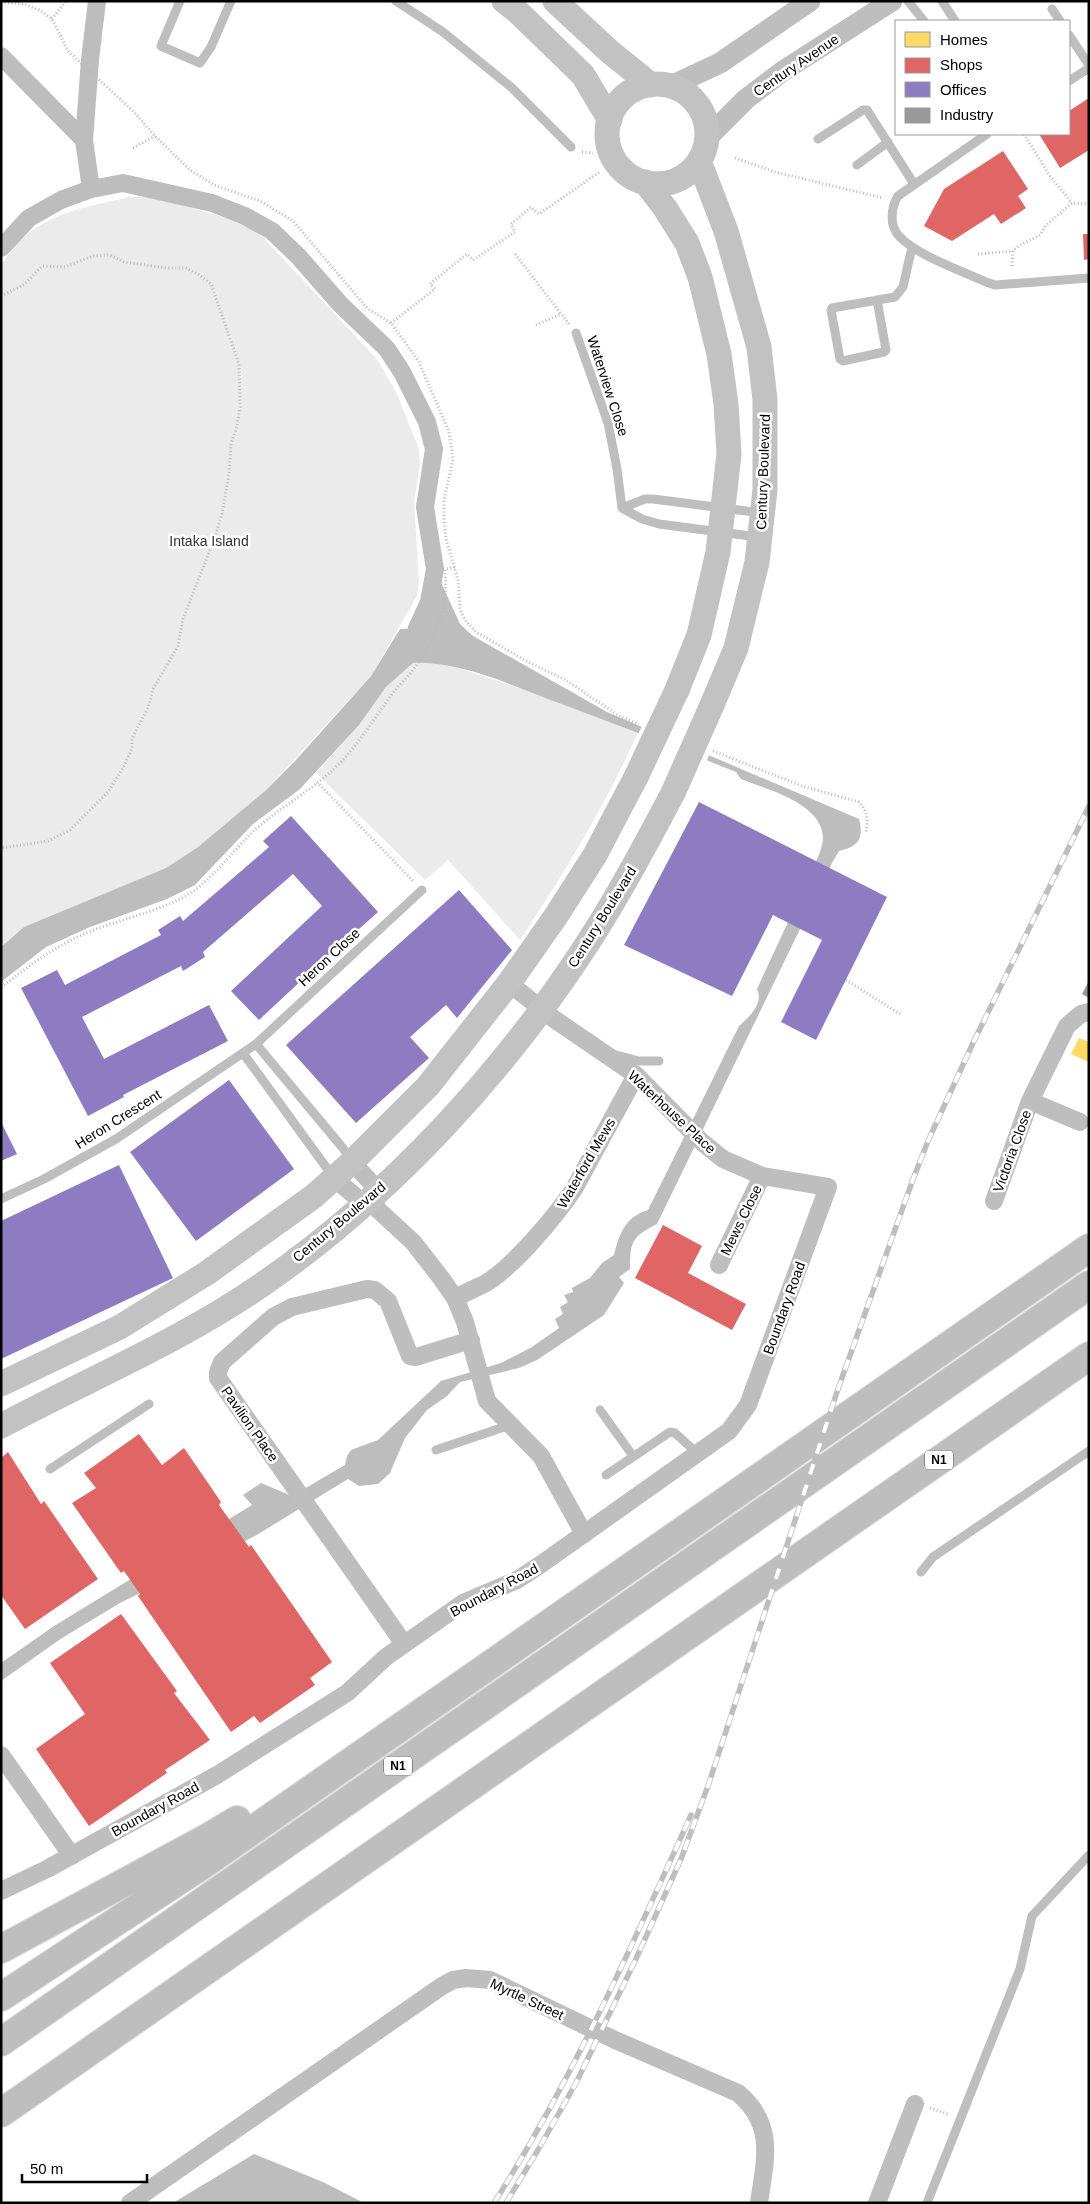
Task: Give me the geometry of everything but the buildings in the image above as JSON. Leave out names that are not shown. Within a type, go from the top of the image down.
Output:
[{"type":"highway","points":[[1,1996],[201,1866],[1089,1248]]},
{"type":"highway","name":"N1","points":[[1,2042],[1089,1285]]},
{"type":"highway","name":"N1","points":[[1,2114],[1089,1356]]},
{"type":"highway","points":[[1,1949],[208,1838],[287,1789],[782,1461]]},
{"type":"main road","points":[[504,1],[518,12],[583,75],[610,120]]},
{"type":"main road","points":[[554,1],[609,51],[661,85],[686,93],[698,104],[706,121],[707,138],[699,161],[689,172],[675,180],[660,183],[645,182],[628,174],[614,158],[608,138],[610,120],[617,105],[625,96],[636,89],[661,85]]},
{"type":"main road","name":"Century Boulevard","points":[[1,1426],[179,1337],[264,1284],[372,1200],[457,1113],[512,1048],[542,1010],[591,938],[630,874],[673,793],[736,648],[755,572],[763,513],[765,400],[759,347],[726,232],[699,161]]},
{"type":"main road","points":[[1,1384],[120,1327],[207,1273],[314,1196],[428,1086],[510,983],[595,855],[636,777],[677,690],[699,635],[718,552],[728,454],[726,404],[719,354],[700,277],[686,243],[666,208],[645,182]]},
{"type":"street","points":[[661,85],[720,63],[810,1]]},
{"type":"street","name":"Century Avenue","points":[[707,138],[746,99],[783,72],[892,1]]},
{"type":"street","name":"Waterhouse Place","points":[[510,983],[542,1010],[636,1075],[702,1142],[723,1158],[762,1176],[828,1187]]},
{"type":"street","name":"Victoria Close","points":[[994,1201],[1030,1101],[1067,1026],[1085,1013]]},
{"type":"street","name":"Waterford Mews","points":[[455,1298],[501,1272],[562,1207],[574,1189],[636,1075]]},
{"type":"street","name":"Victoria Close","points":[[1030,1101],[1080,1122]]},
{"type":"street","points":[[343,1170],[413,1242],[455,1298],[471,1340],[487,1401],[541,1456],[584,1534]]},
{"type":"street","points":[[343,1170],[372,1200]]},
{"type":"street","name":"Mews Close","points":[[719,1265],[762,1176]]},
{"type":"street","name":"Boundary Road","points":[[1,1891],[72,1856],[216,1775],[347,1693],[375,1665],[462,1603],[517,1580],[729,1431],[748,1405],[828,1187]]},
{"type":"street","name":"Pavilion Place","points":[[404,1644],[218,1378],[218,1372],[222,1362],[273,1317],[292,1307],[367,1288],[376,1290],[388,1301],[410,1356],[416,1357],[471,1340]]},
{"type":"street","points":[[1,1755],[72,1856]]},
{"type":"street","name":"Myrtle Street","points":[[130,2203],[442,1986],[454,1980],[466,1978],[479,1978],[500,1984],[615,2040],[738,2094],[751,2104],[759,2116],[763,2129],[765,2145],[759,2203]]},
{"type":"street","points":[[877,2203],[915,2104]]},
{"type":"lane","points":[[180,1],[161,46],[200,63],[211,47],[231,1]]},
{"type":"lane","points":[[396,1],[443,32],[511,87],[570,147]]},
{"type":"lane","points":[[908,1],[923,20]]},
{"type":"lane","points":[[942,1],[954,20]]},
{"type":"lane","points":[[1052,10],[1059,20]]},
{"type":"lane","points":[[1070,37],[1089,67],[1070,80]]},
{"type":"lane","points":[[818,139],[866,110],[914,184]]},
{"type":"lane","points":[[986,135],[898,196],[893,205],[893,225],[898,235],[912,247],[996,285],[1089,278]]},
{"type":"lane","points":[[857,165],[888,142]]},
{"type":"lane","points":[[877,300],[886,350],[844,361],[840,360],[832,308],[877,300],[895,297],[900,293],[912,247]]},
{"type":"lane","name":"Waterview Close","points":[[576,333],[608,423],[622,508]]},
{"type":"lane","points":[[622,508],[645,499],[653,499],[722,520],[760,538]]},
{"type":"lane","points":[[622,508],[642,519],[659,524],[722,520],[763,513]]},
{"type":"lane","name":"Heron Close","points":[[256,1044],[422,890]]},
{"type":"lane","points":[[256,1044],[342,1147],[343,1170]]},
{"type":"lane","name":"Heron Crescent","points":[[1,1199],[44,1179],[116,1139],[256,1044]]},
{"type":"lane","points":[[597,1049],[639,1061],[659,1060]]},
{"type":"lane","points":[[243,1053],[343,1170]]},
{"type":"lane","points":[[50,1469],[149,1404]]},
{"type":"lane","points":[[600,1410],[633,1456]]},
{"type":"lane","points":[[436,1450],[510,1425]]},
{"type":"lane","points":[[606,1475],[670,1432],[675,1433],[698,1453]]},
{"type":"lane","points":[[921,1572],[933,1557],[1089,1451]]},
{"type":"lane","points":[[926,2203],[1020,1969],[1032,1916],[1089,1855]]},
{"type":"path","points":[[52,19],[66,1]]},
{"type":"path","points":[[1,2],[24,4],[39,10],[52,19],[68,51],[134,112],[154,136],[190,170],[214,185],[260,201],[293,221],[367,308],[391,323],[419,362],[449,432],[453,459],[444,500],[444,519],[446,538],[455,567],[445,569],[447,590],[444,609],[433,637],[412,672],[394,692],[369,730],[335,767],[257,828],[198,887],[168,904],[92,930],[49,951],[1,988]]},
{"type":"path","points":[[1025,135],[1050,176],[1072,203]]},
{"type":"path","points":[[133,148],[154,136]]},
{"type":"path","points":[[586,153],[594,153]]},
{"type":"path","points":[[735,158],[775,172],[884,198],[893,205]]},
{"type":"path","points":[[391,323],[435,288],[430,284],[467,254],[474,260],[515,232],[511,224],[531,207],[539,214],[601,171]]},
{"type":"path","points":[[978,254],[1013,251],[1020,245],[1040,235],[1046,225],[1072,203],[1089,204]]},
{"type":"path","points":[[1012,266],[1013,251]]},
{"type":"path","points":[[515,254],[576,333]]},
{"type":"path","points":[[1,296],[25,284],[42,266],[65,267],[85,258],[101,255],[110,255],[124,262],[166,268],[186,268],[211,284],[217,299],[219,312],[236,354],[241,380],[237,426],[231,444],[229,474],[222,514],[215,538],[183,620],[178,646],[153,688],[148,708],[132,739],[132,749],[123,768],[108,792],[70,830],[48,841],[1,848]]},
{"type":"path","points":[[536,324],[561,314]]},
{"type":"path","points":[[317,782],[422,890]]},
{"type":"path","points":[[846,980],[900,1014]]},
{"type":"path","points":[[915,2104],[960,2118]]},
{"type":"green space","name":"Intaka Island","points":[[129,197],[154,197],[240,222],[257,231],[377,359],[397,394],[419,449],[420,464],[414,502],[419,581],[417,596],[371,676],[265,791],[198,847],[166,868],[24,927],[1,947],[1,265],[24,237],[48,221],[87,207]]},
{"type":"green space","points":[[413,663],[443,663],[522,689],[638,732],[626,759],[584,838],[520,940],[448,860],[425,880],[316,773],[359,725],[386,687]]},
{"type":"shaded area","points":[[435,569],[460,624],[473,636],[607,712],[859,819],[860,836],[858,841],[851,847],[839,851],[832,863],[657,1224],[642,1233],[634,1241],[630,1269],[619,1277],[624,1283],[604,1315],[537,1360],[519,1368],[460,1382],[447,1396],[427,1410],[405,1438],[390,1473],[378,1484],[359,1486],[348,1479],[255,1536],[120,1603],[62,1638],[1,1681],[1,1663],[54,1626],[252,1505],[243,1495],[261,1483],[292,1496],[345,1465],[351,1450],[378,1440],[441,1381],[501,1363],[532,1347],[559,1328],[555,1319],[563,1314],[560,1307],[568,1302],[564,1295],[573,1292],[572,1288],[590,1278],[602,1263],[614,1255],[624,1227],[634,1217],[648,1210],[739,1026],[757,1005],[759,995],[757,989],[819,855],[823,838],[820,826],[814,816],[804,807],[779,793],[741,779],[736,772],[482,674],[430,663],[413,663],[386,687],[359,725],[300,789],[253,824],[195,885],[167,899],[90,927],[46,947],[1,982],[1,947],[24,927],[166,868],[198,847],[265,791],[295,761],[371,676],[400,629],[417,628],[429,602]]},
{"type":"shaded area","points":[[254,2154],[323,2182],[364,2203],[173,2203]]},
{"type":"pier","points":[[642,725],[710,752],[706,763],[638,735]]},
{"type":"waterway","points":[[91,189],[84,140],[97,1]]},
{"type":"waterway","points":[[1,56],[84,140]]},
{"type":"waterway","points":[[1,248],[29,218],[61,200],[91,189],[123,183],[212,203],[245,216],[272,231],[299,257],[340,304],[387,349],[402,372],[427,422],[434,449],[425,507],[435,569],[429,602],[417,628]]},
{"type":"railway","points":[[506,2203],[576,2083],[635,1961],[681,1859],[709,1783],[838,1389],[912,1182],[928,1141],[973,1043],[1089,806]]},
{"type":"railway","points":[[494,2203],[575,2061],[623,1964],[691,1815]]}]
